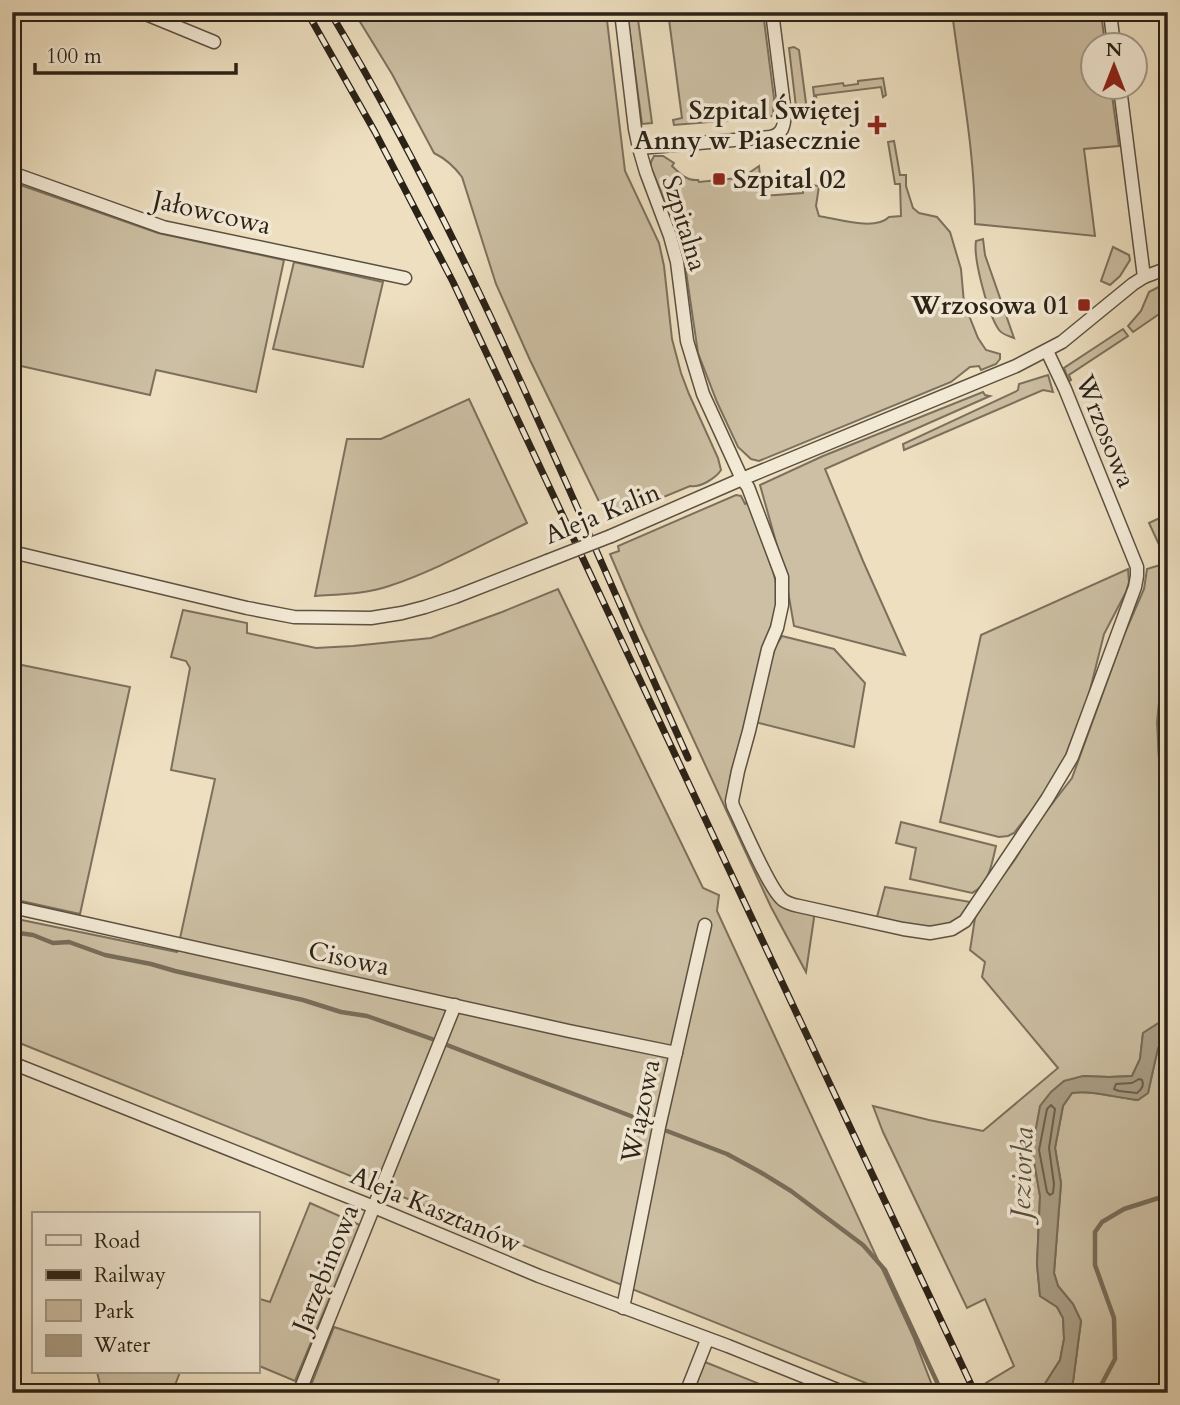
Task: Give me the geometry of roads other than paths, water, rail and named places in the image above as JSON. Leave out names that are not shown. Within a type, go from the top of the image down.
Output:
[{"type":"street","points":[[141,12],[214,42]]},
{"type":"street","name":"Szpitalna","points":[[621,12],[635,129],[646,172],[677,262],[687,341],[703,394],[742,479]]},
{"type":"street","points":[[639,148],[770,137],[783,128],[785,114],[772,12]]},
{"type":"street","points":[[1110,12],[1112,32]]},
{"type":"street","points":[[1122,102],[1144,277]]},
{"type":"street","name":"Jałowcowa","points":[[12,173],[163,227],[405,278]]},
{"type":"street","name":"Aleja Kalin","points":[[12,552],[294,617],[371,618],[402,613],[455,597],[611,536],[742,479],[992,377],[1047,351],[1077,332],[1144,277],[1168,268]]},
{"type":"street","name":"Wrzosowa","points":[[742,479],[748,487],[782,577],[782,605],[777,628],[768,649],[738,771],[733,806],[766,874],[784,901],[903,929],[930,933],[952,929],[965,921],[1072,757],[1138,576],[1137,567],[1047,351]]},
{"type":"street","name":"Cisowa","points":[[12,907],[676,1053]]},
{"type":"street","name":"Wiązowa","points":[[623,1308],[659,1128],[705,925]]},
{"type":"street","name":"Jarzębinowa","points":[[299,1393],[454,1005]]},
{"type":"street","name":"Aleja Kasztanów","points":[[12,1063],[374,1207],[539,1276],[845,1393]]},
{"type":"street","points":[[686,1393],[707,1340]]},
{"type":"water","points":[[1168,651],[1168,817],[1158,734],[1160,693]]},
{"type":"water","points":[[1168,1017],[1168,1038],[1158,1048],[1148,1093],[1138,1100],[1097,1093],[1072,1093],[1063,1106],[1055,1148],[1061,1183],[1054,1273],[1058,1286],[1073,1304],[1081,1321],[1073,1382],[1065,1393],[1039,1393],[1060,1360],[1064,1339],[1063,1318],[1057,1307],[1040,1296],[1037,1264],[1040,1196],[1032,1150],[1040,1106],[1064,1081],[1083,1076],[1132,1076],[1140,1059],[1143,1033]]},
{"type":"waterway","points":[[12,932],[33,935],[53,943],[69,942],[105,955],[367,1016],[432,1039]]},
{"type":"waterway","points":[[447,1045],[649,1123]]},
{"type":"waterway","points":[[667,1131],[727,1154],[760,1172],[791,1191],[863,1245],[885,1270],[942,1393]]},
{"type":"waterway","points":[[1097,1393],[1115,1359],[1114,1318],[1095,1265],[1095,1232],[1102,1222],[1124,1209],[1168,1195]]},
{"type":"railway","points":[[307,12],[375,132],[453,282],[975,1393]]},
{"type":"railway","points":[[330,12],[382,102],[476,286],[563,474],[688,758]]},
{"type":"place","name":"Szpital Świętej Anny w Piasecznie","points":[[877,125]]},
{"type":"place","name":"Szpital 02","points":[[719,179]]},
{"type":"place","name":"Wrzosowa 01","points":[[1084,305]]},
{"type":"water label","name":"Jeziorka","points":[[1021,1173]]}]
